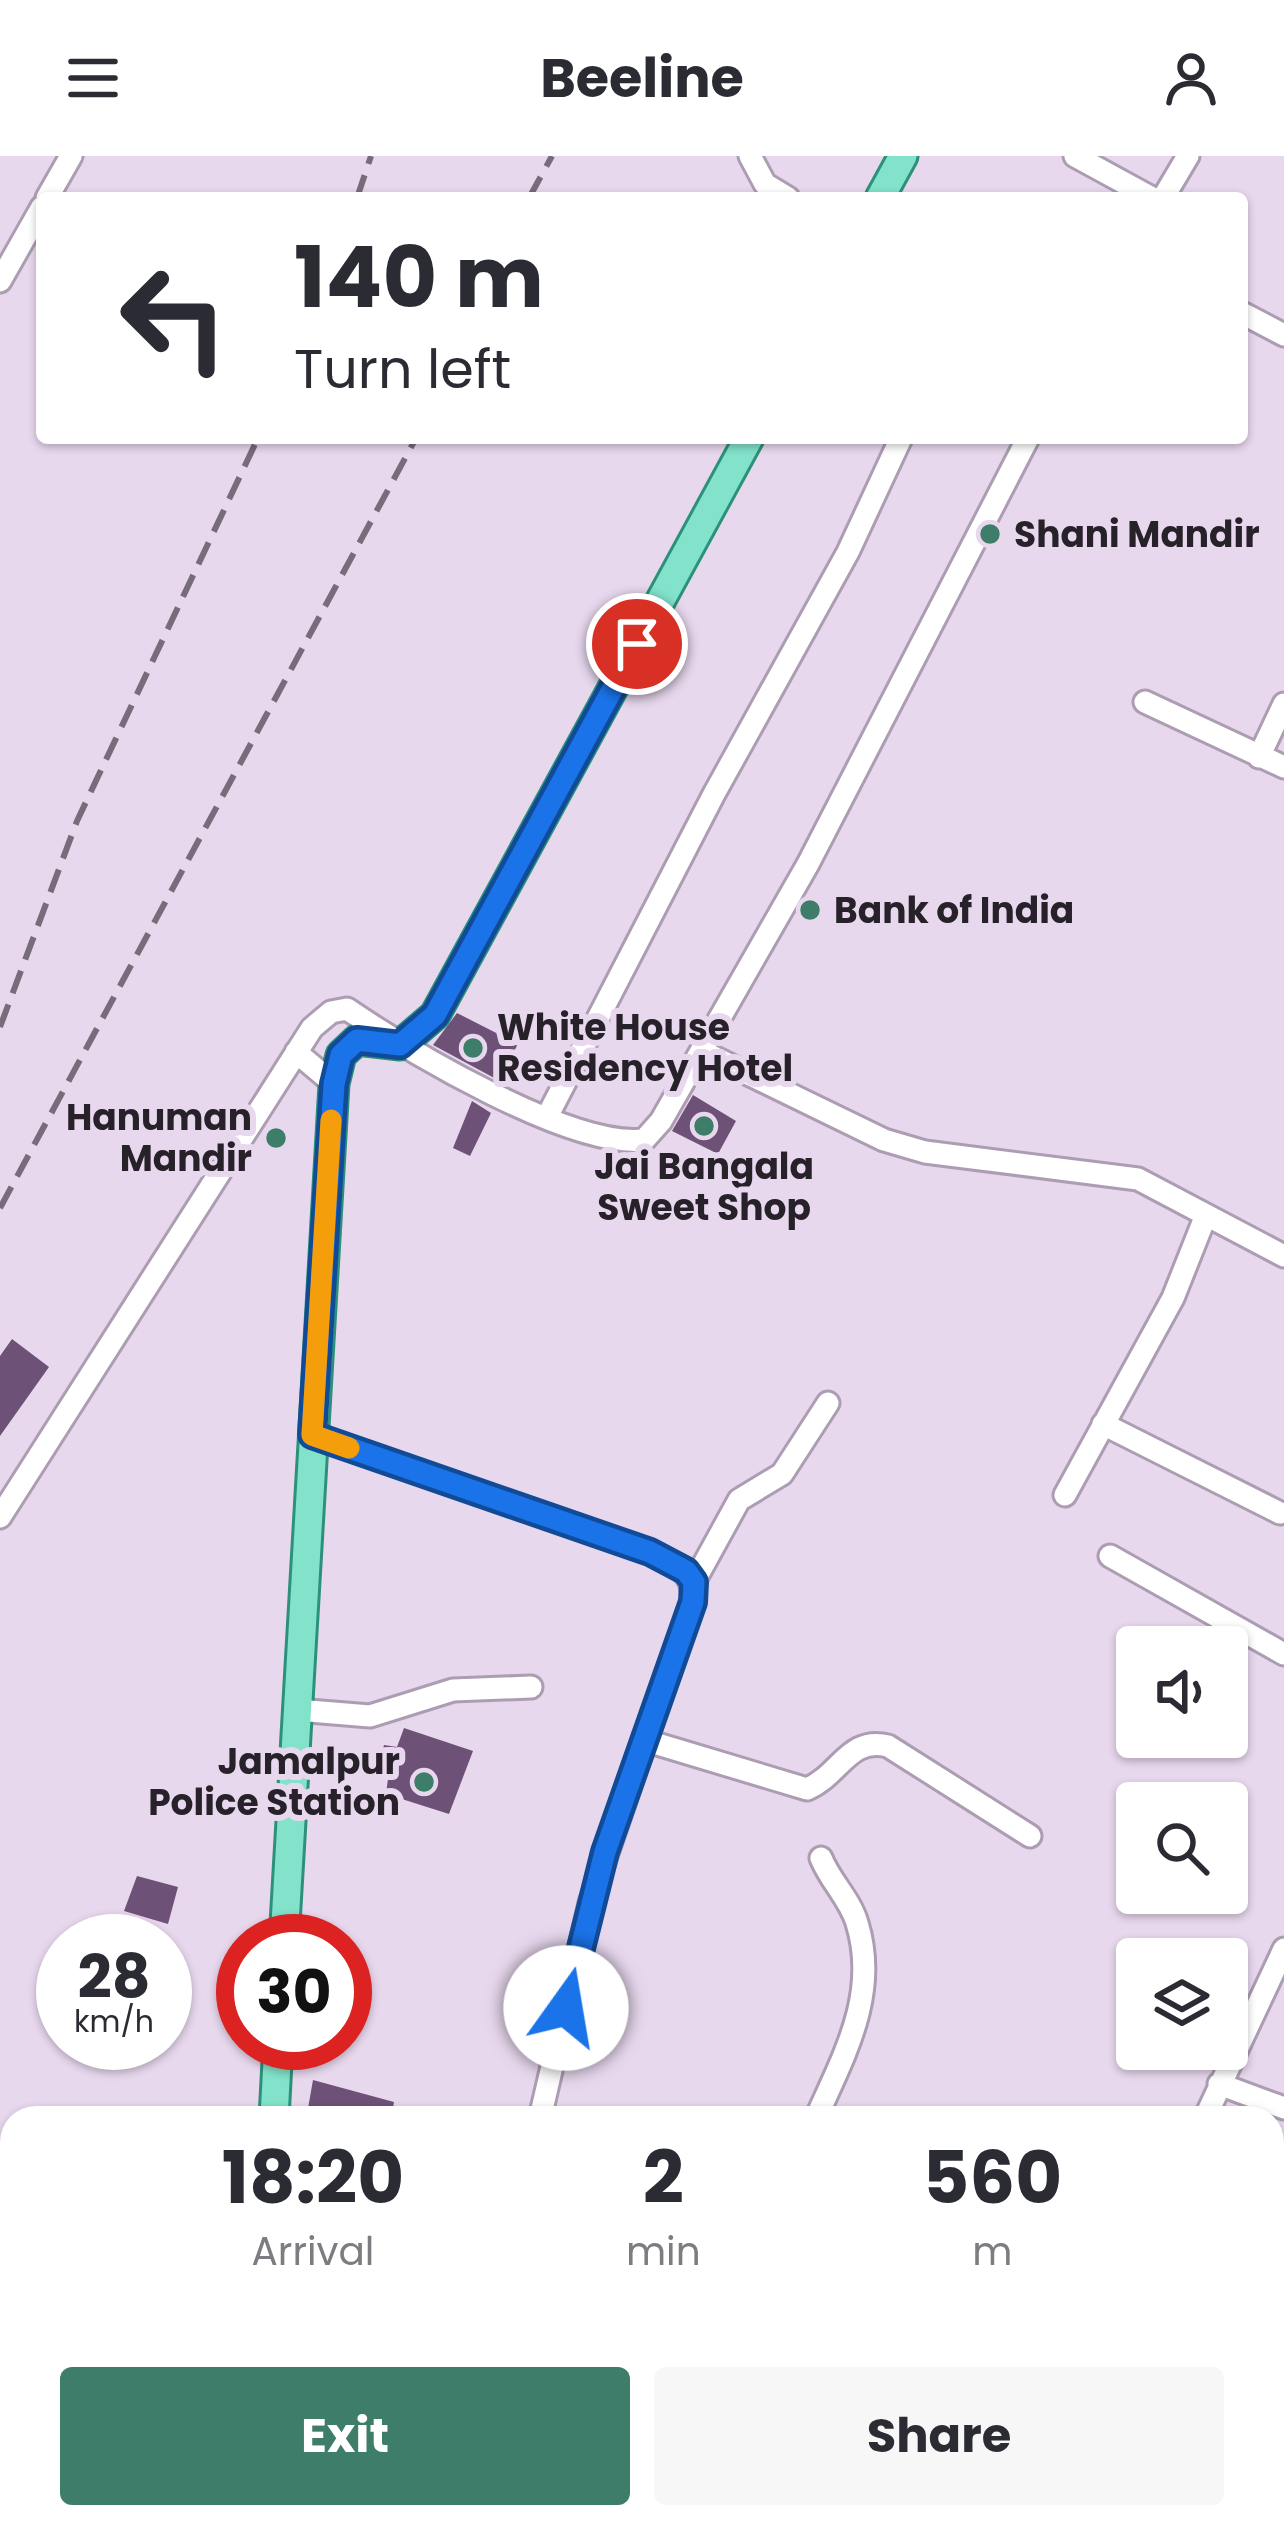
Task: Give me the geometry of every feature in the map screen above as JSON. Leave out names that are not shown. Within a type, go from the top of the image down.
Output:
[{"type":"main road","points":[[883,192],[903,156]]},
{"type":"main road","points":[[286,1914],[334,1084],[341,1055],[357,1040],[400,1045],[435,1015],[746,444]]},
{"type":"main road","points":[[275,2106],[277,2070]]},
{"type":"street","points":[[50,192],[70,156]]},
{"type":"street","points":[[750,156],[765,184],[778,192]]},
{"type":"street","points":[[1075,156],[1142,192]]},
{"type":"street","points":[[1167,192],[1188,156]]},
{"type":"street","points":[[0,281],[36,218]]},
{"type":"street","points":[[1248,316],[1284,335]]},
{"type":"street","points":[[547,1117],[714,794],[848,552],[898,444]]},
{"type":"street","points":[[0,1517],[296,1052],[312,1028],[331,1012],[347,1009],[400,1045],[547,1117],[644,1140],[808,864],[1025,444]]},
{"type":"street","points":[[1145,702],[1284,767]]},
{"type":"street","points":[[1259,757],[1284,704]]},
{"type":"street","points":[[701,1051],[884,1141],[925,1152],[1096,1170],[1138,1180],[1284,1256]]},
{"type":"street","points":[[296,1052],[334,1084]]},
{"type":"street","points":[[1064,1495],[1173,1298],[1206,1215]]},
{"type":"street","points":[[543,2106],[590,1903],[693,1602],[694,1582],[739,1500],[782,1474],[828,1403]]},
{"type":"street","points":[[1103,1424],[1280,1513]]},
{"type":"street","points":[[312,1435],[650,1552],[686,1571],[694,1582]]},
{"type":"street","points":[[1110,1556],[1284,1654]]},
{"type":"street","points":[[297,1710],[370,1715],[453,1690],[531,1687]]},
{"type":"street","points":[[644,1740],[807,1789],[824,1781],[855,1747],[871,1742],[888,1746],[1030,1836]]},
{"type":"street","points":[[821,1858],[857,1922],[863,1997],[861,2016],[821,2106]]},
{"type":"street","points":[[1209,2106],[1284,1949]]},
{"type":"street","points":[[1219,2084],[1279,2106]]},
{"type":"building","name":"White House Residency Hotel","points":[[457,1013],[518,1044],[498,1080],[433,1045]]},
{"type":"building","name":"Jai Bangala Sweet Shop","points":[[693,1095],[736,1121],[718,1154],[672,1131]]},
{"type":"building","points":[[472,1101],[491,1113],[470,1156],[453,1148]]},
{"type":"building","points":[[12,1339],[49,1367],[0,1436],[0,1356]]},
{"type":"building","name":"Jamalpur Police Station","points":[[404,1728],[473,1751],[449,1814],[386,1794],[389,1771],[378,1766],[384,1745],[397,1747]]},
{"type":"building","points":[[137,1876],[178,1887],[171,1914],[124,1911]]},
{"type":"building","points":[[313,2080],[394,2102],[393,2106],[308,2106]]},
{"type":"railway","points":[[359,192],[371,156]]},
{"type":"railway","points":[[532,192],[552,156]]},
{"type":"railway","points":[[0,1027],[77,821],[255,444]]},
{"type":"railway","points":[[0,1208],[413,444]]},
{"type":"slow traffic","points":[[331,1120],[312,1435],[349,1448]]},
{"type":"place","name":"Shani Mandir","points":[[990,534]]},
{"type":"place","name":"Bank of India","points":[[810,910]]},
{"type":"place","name":"White House Residency Hotel","points":[[473,1048]]},
{"type":"place","name":"Jai Bangala Sweet Shop","points":[[704,1126]]},
{"type":"place","name":"Hanuman Mandir","points":[[276,1138]]},
{"type":"place","name":"Jamalpur Police Station","points":[[424,1782]]},
{"type":"route","points":[[566,2008],[597,1877],[693,1602],[694,1582],[686,1571],[650,1552],[312,1435],[334,1084],[341,1055],[357,1040],[400,1045],[435,1015],[637,644]]}]
